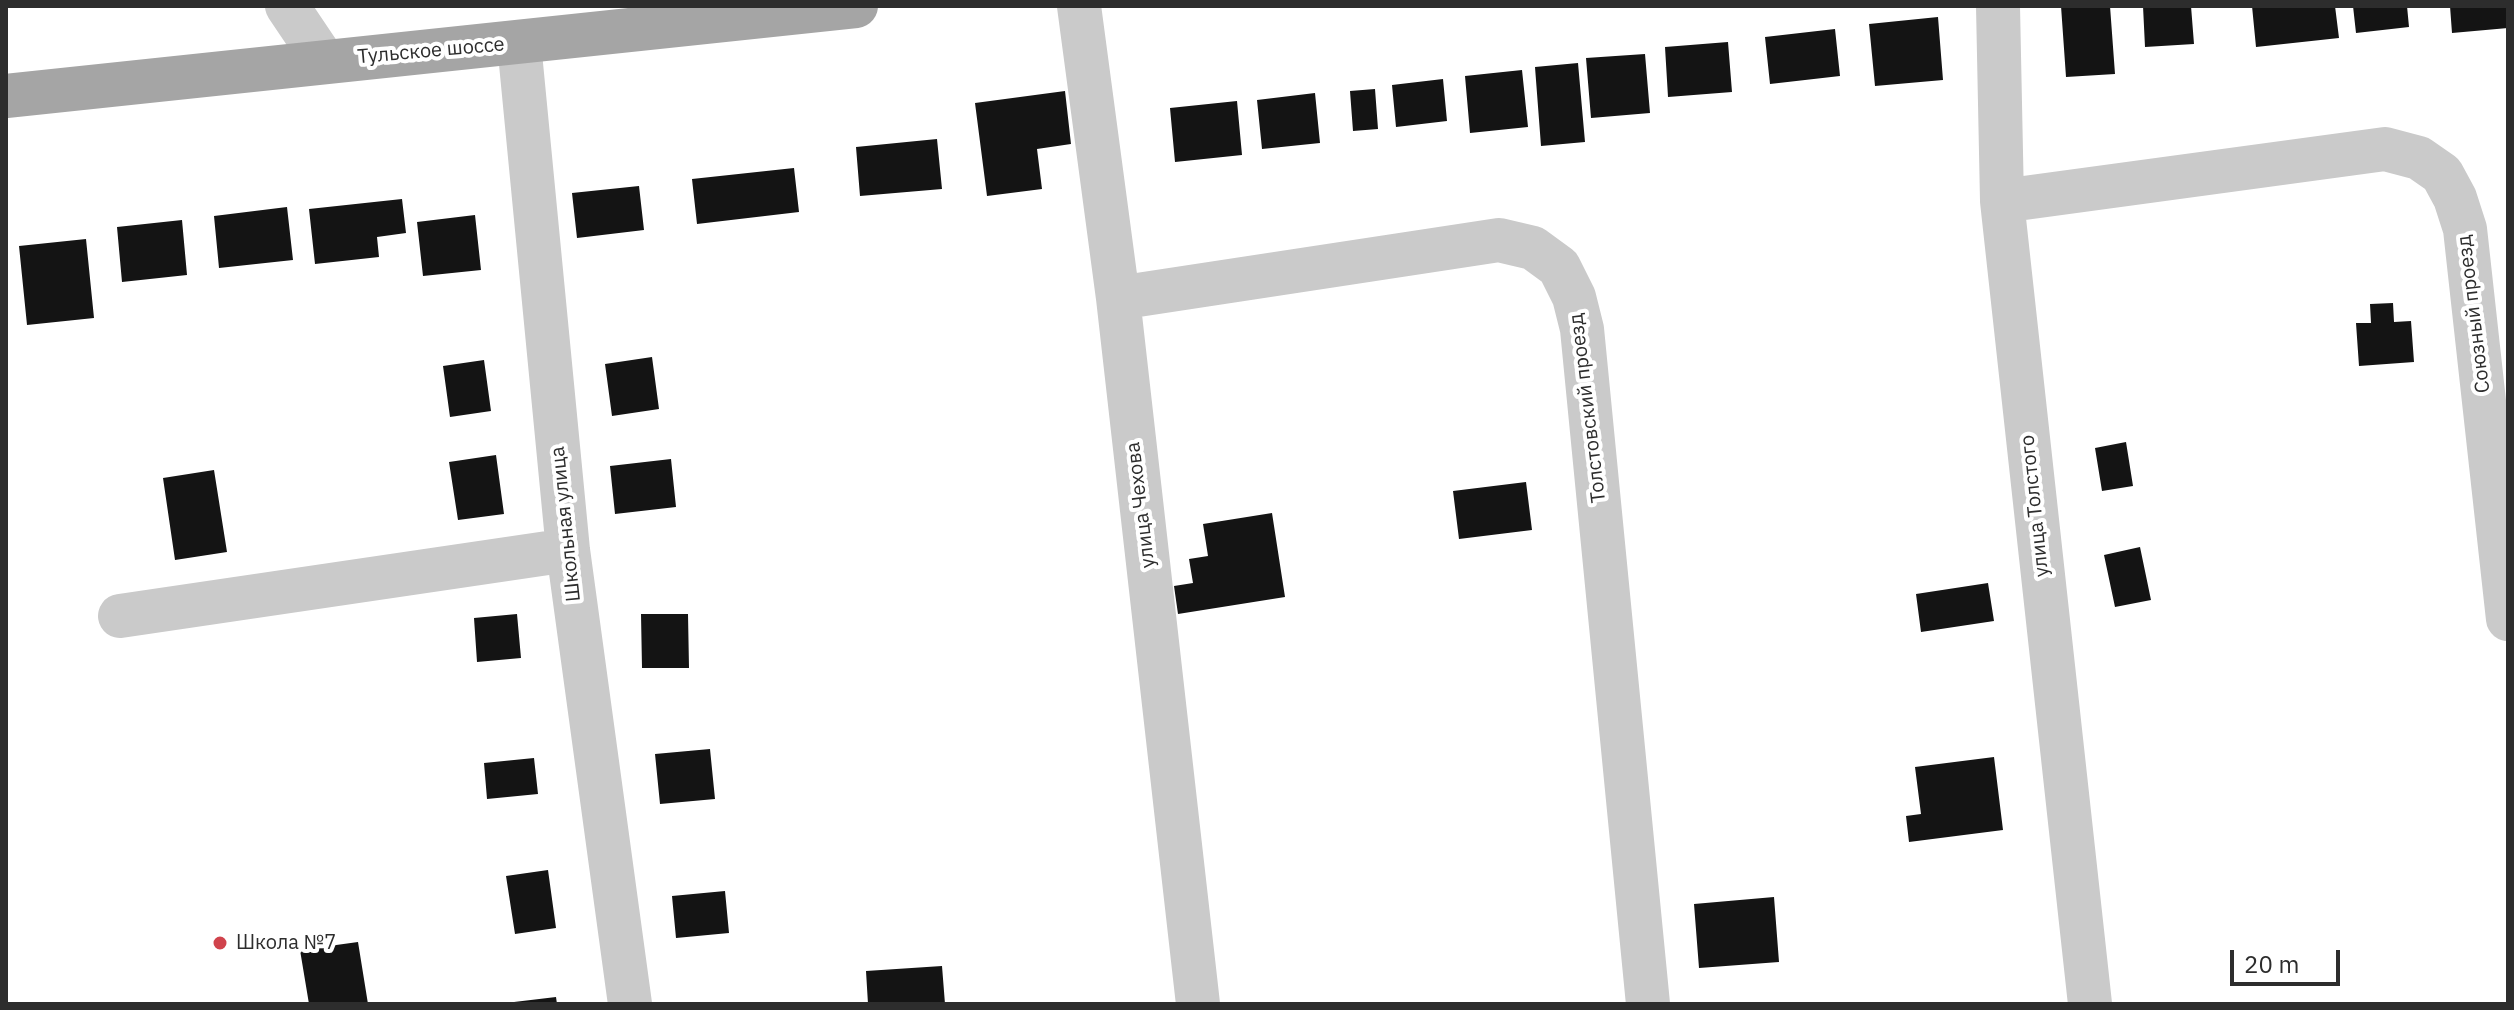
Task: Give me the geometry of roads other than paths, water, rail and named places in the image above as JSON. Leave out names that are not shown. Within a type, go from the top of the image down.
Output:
[{"type":"main road","name":"Тульское шоссе","points":[[6,96],[519,43],[629,19],[856,6]]},
{"type":"street","points":[[287,6],[324,61]]},
{"type":"street","name":"улица Чехова","points":[[1079,6],[1118,298],[1198,1004]]},
{"type":"street","name":"улица Толстого","points":[[1998,6],[2002,201],[2090,1004]]},
{"type":"street","name":"Школьная улица","points":[[519,43],[568,550],[630,1004]]},
{"type":"street","name":"Союзный проезд","points":[[2002,201],[2385,149],[2419,158],[2442,174],[2455,198],[2465,229],[2508,619]]},
{"type":"street","name":"Толстовский проезд","points":[[1118,298],[1499,240],[1533,248],[1559,267],[1574,297],[1582,329],[1648,1004]]},
{"type":"street","points":[[120,616],[568,550]]},
{"type":"place","name":"Школа №7","points":[[220,943]]}]
